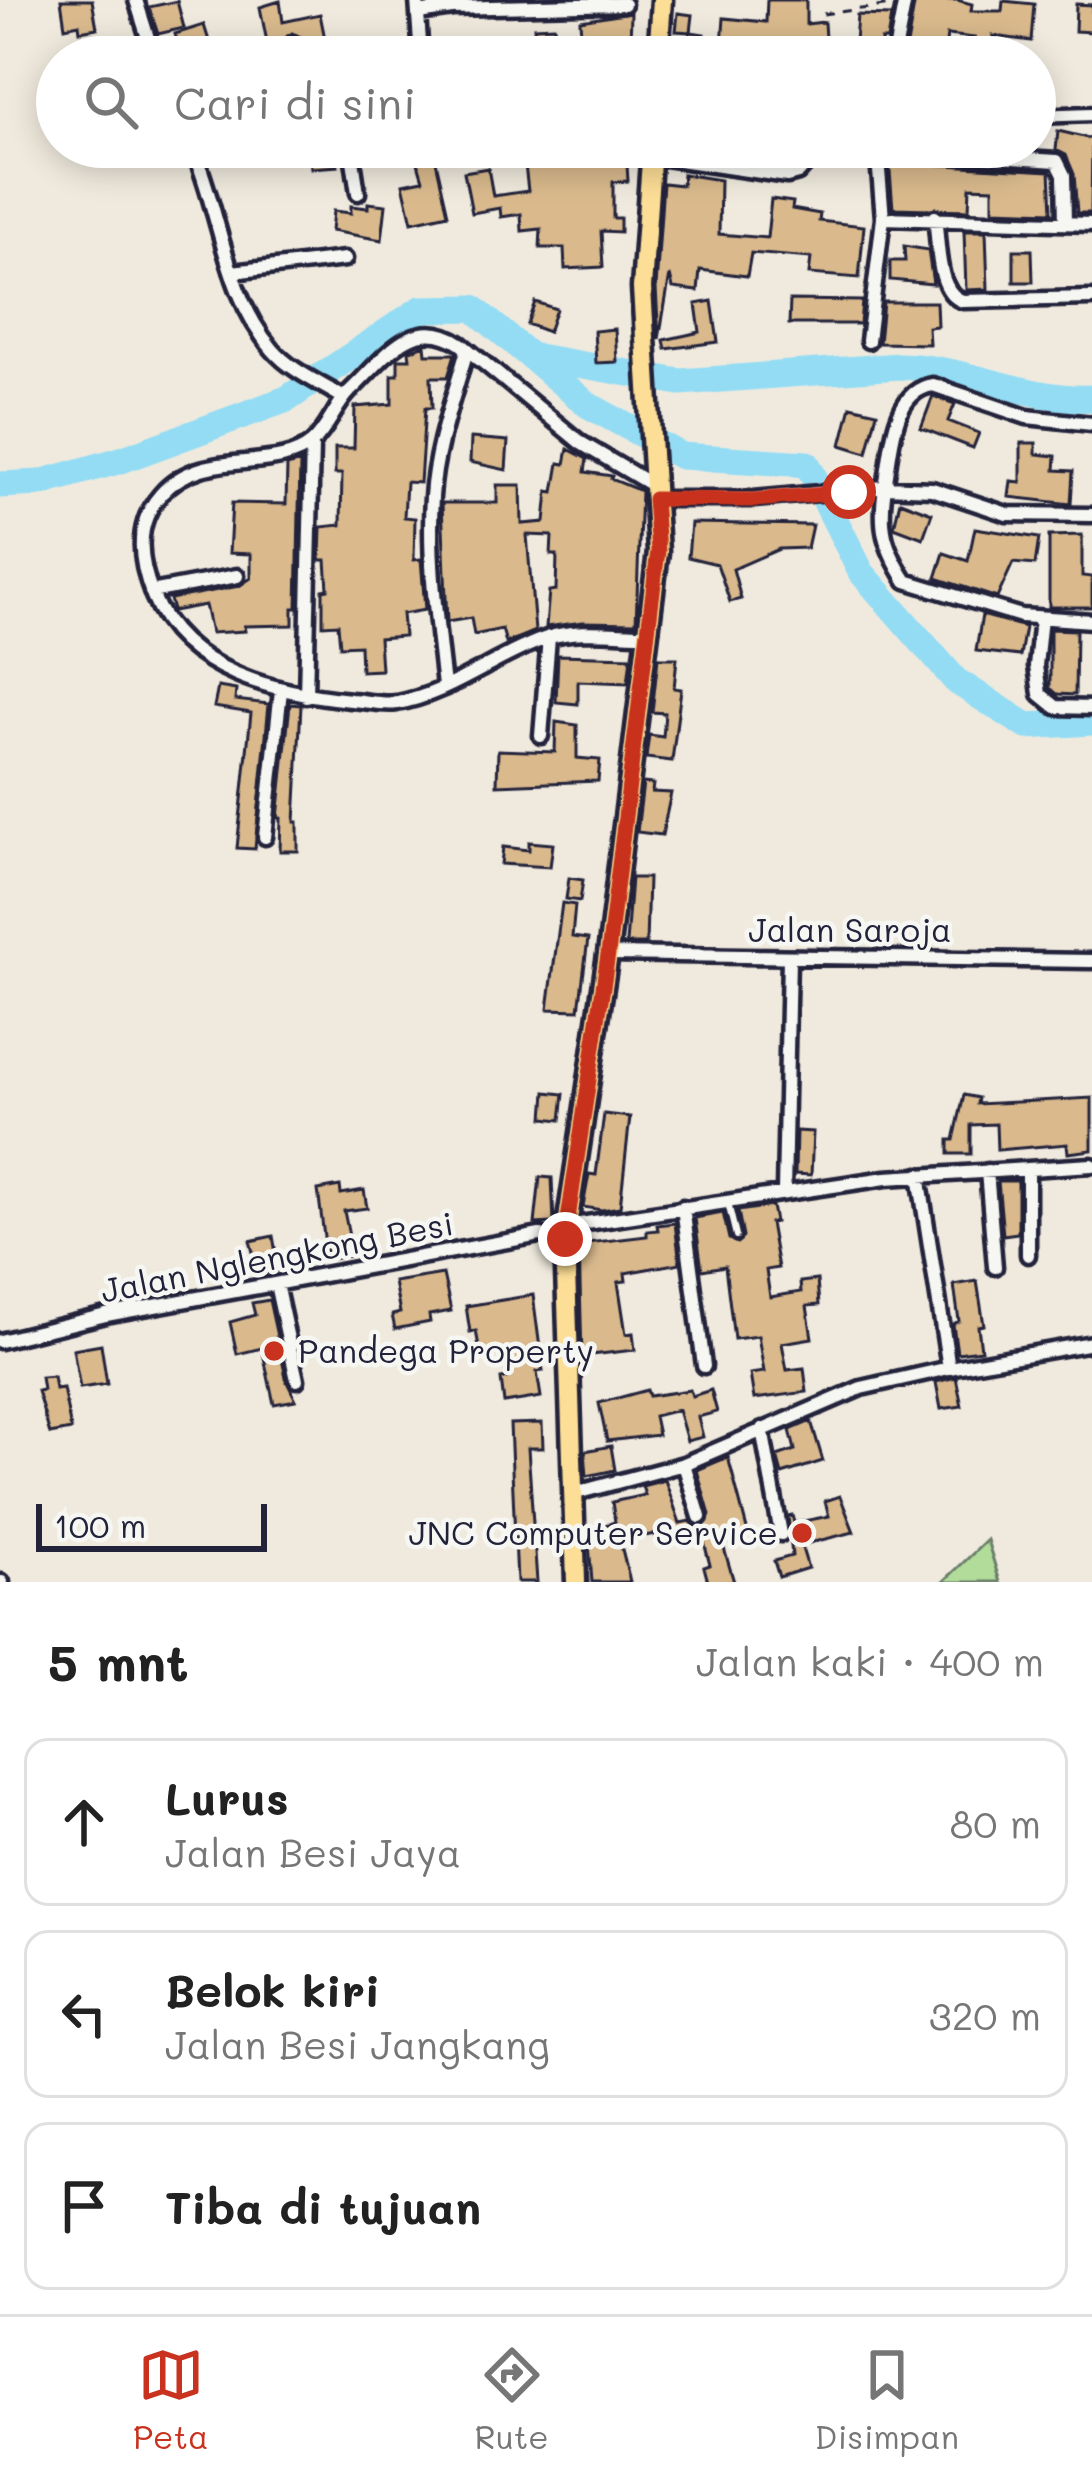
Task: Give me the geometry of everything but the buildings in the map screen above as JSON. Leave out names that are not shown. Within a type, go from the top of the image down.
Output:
[{"type":"main road","points":[[659,36],[662,0]]},
{"type":"main road","points":[[576,1582],[566,1232],[608,954],[658,551],[642,288],[651,168]]},
{"type":"street","points":[[136,0],[147,36]]},
{"type":"street","points":[[898,36],[905,2]]},
{"type":"street","points":[[417,7],[624,4]]},
{"type":"street","points":[[1056,115],[1092,114]]},
{"type":"street","points":[[1056,160],[1064,175],[1065,223]]},
{"type":"street","points":[[201,168],[232,272],[252,318],[274,351],[344,398]]},
{"type":"street","points":[[354,168],[358,193]]},
{"type":"street","points":[[742,168],[787,176],[803,168]]},
{"type":"street","points":[[868,341],[884,218],[878,168]]},
{"type":"street","points":[[884,218],[1092,224]]},
{"type":"street","points":[[935,218],[946,288],[953,298],[1092,298]]},
{"type":"street","points":[[232,272],[345,259]]},
{"type":"street","points":[[306,696],[312,444],[344,398],[401,343],[424,332],[443,332],[581,442],[653,492],[754,500],[885,487],[932,489],[1006,514],[1092,515]]},
{"type":"street","points":[[444,686],[433,590],[431,498],[467,350]]},
{"type":"street","points":[[1092,424],[1027,417],[933,385],[919,387],[909,393],[903,407],[885,487],[882,535],[907,580],[1022,616],[1092,621]]},
{"type":"street","points":[[312,444],[275,457],[185,473],[146,514],[140,555],[152,592],[164,621],[202,657],[306,696],[395,703],[549,638],[647,634]]},
{"type":"street","points":[[152,592],[237,576]]},
{"type":"street","points":[[1041,618],[1036,666],[1040,694],[1056,707],[1092,708]]},
{"type":"street","points":[[542,736],[549,638]]},
{"type":"street","points":[[266,837],[281,689]]},
{"type":"street","name":"Jalan Saroja","points":[[608,954],[1092,961]]},
{"type":"street","points":[[784,1191],[789,958]]},
{"type":"street","name":"Jalan Nglengkong Besi","points":[[0,1341],[106,1315],[727,1199],[919,1175],[1092,1165]]},
{"type":"street","points":[[988,1171],[995,1267]]},
{"type":"street","points":[[1028,1171],[1028,1255]]},
{"type":"street","points":[[919,1175],[949,1368]]},
{"type":"street","points":[[683,1207],[704,1366]]},
{"type":"street","points":[[276,1284],[297,1380]]},
{"type":"street","points":[[572,1494],[684,1464],[861,1388],[1092,1343]]},
{"type":"street","points":[[762,1429],[781,1534]]},
{"type":"street","points":[[684,1464],[700,1516]]},
{"type":"lane","points":[[727,1199],[736,1236]]},
{"type":"path","points":[[823,14],[905,2]]},
{"type":"green space","points":[[987,1540],[1000,1582],[943,1582]]},
{"type":"waterway","points":[[0,485],[40,483],[121,460],[287,399],[421,309],[473,308],[588,405],[681,456],[807,464],[819,487]]},
{"type":"waterway","points":[[532,356],[680,382],[899,366],[1068,398],[1092,398]]},
{"type":"waterway","points":[[826,502],[861,572],[956,681],[1027,726],[1092,722]]},
{"type":"place","name":"Pandega Property","points":[[274,1351]]},
{"type":"place","name":"JNC Computer Service","points":[[802,1533]]},
{"type":"route","points":[[565,1239],[608,954],[658,551],[654,499],[754,500],[849,492]]}]
